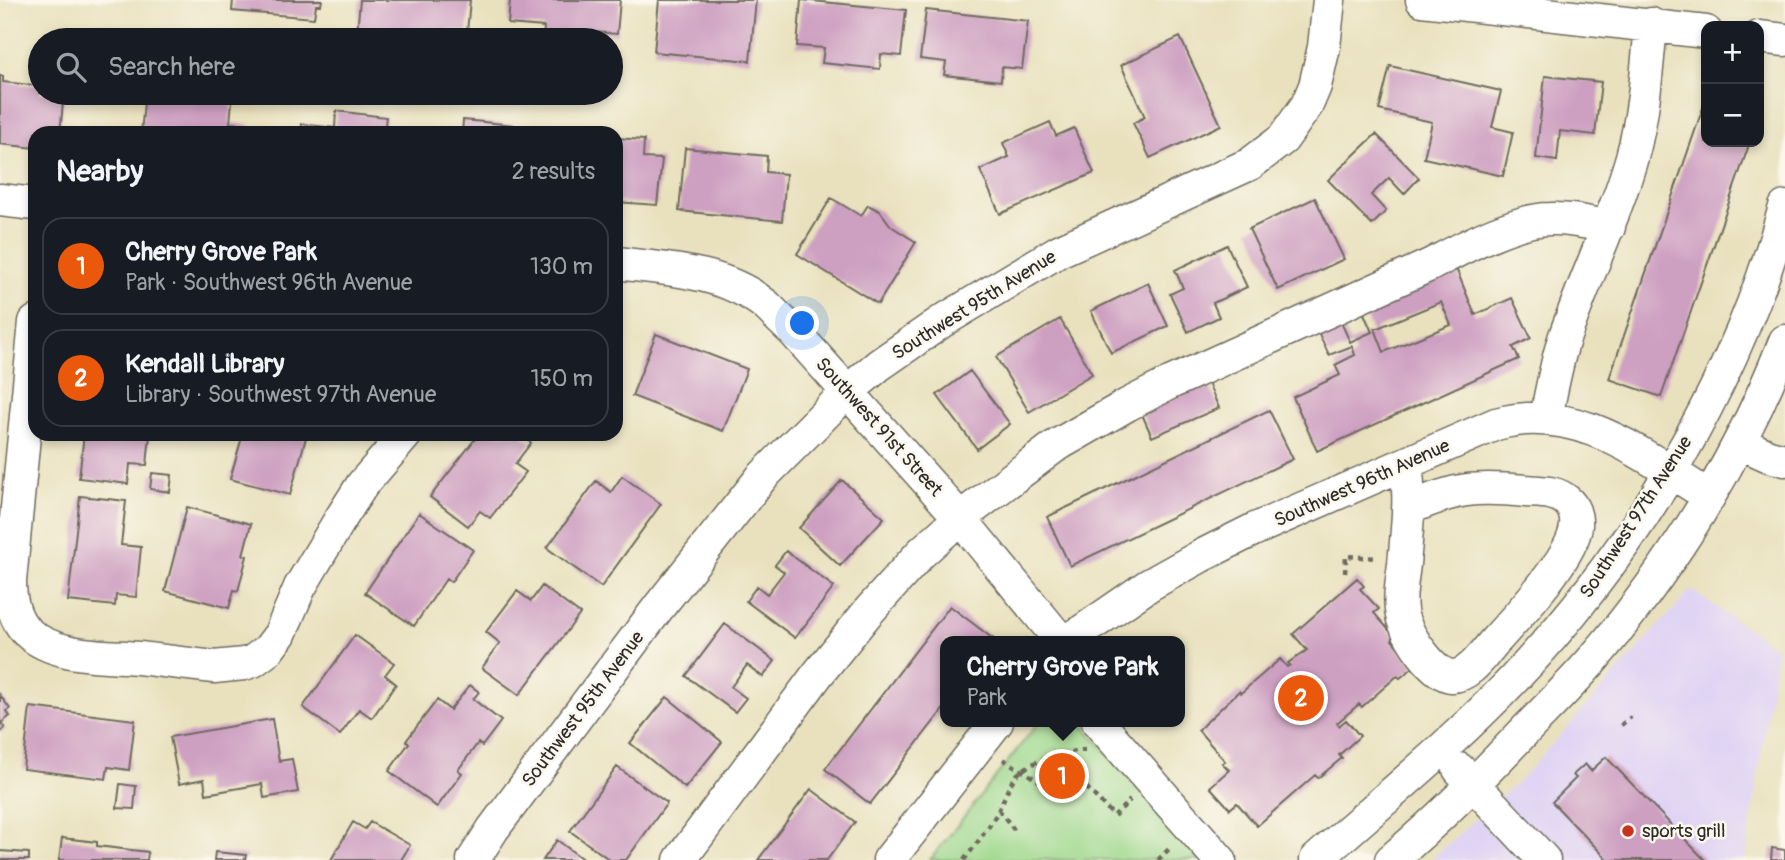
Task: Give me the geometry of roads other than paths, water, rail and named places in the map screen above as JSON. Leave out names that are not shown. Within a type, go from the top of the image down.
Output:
[{"type":"street","name":"Southwest 95th Avenue","points":[[473,860],[493,829],[658,608],[762,477],[847,392],[879,365],[941,322],[1059,251],[1233,172],[1267,153],[1295,125],[1315,86],[1322,61],[1329,0]]},
{"type":"street","points":[[1422,0],[1701,31]]},
{"type":"street","points":[[1546,418],[1565,338],[1609,227],[1638,132],[1651,24]]},
{"type":"street","points":[[1764,38],[1785,40]]},
{"type":"street","points":[[0,200],[28,203]]},
{"type":"street","name":"Southwest 97th Avenue","points":[[1316,860],[1441,750],[1506,687],[1565,621],[1610,563],[1670,472],[1710,399],[1742,329],[1785,208]]},
{"type":"street","points":[[680,860],[817,675],[921,553],[960,518],[1037,458],[1170,383],[1430,265],[1472,243],[1505,230],[1546,219],[1572,220],[1609,227]]},
{"type":"street","name":"Southwest 91st Street","points":[[623,263],[694,273],[730,285],[766,305],[960,518],[1057,636]]},
{"type":"street","points":[[1391,860],[1473,784],[1596,655],[1654,579],[1709,496],[1740,443],[1773,406],[1785,341]]},
{"type":"street","points":[[28,395],[10,581],[13,608],[18,621],[27,631],[50,646],[79,652],[214,667],[253,661],[268,650],[280,634],[309,570],[362,485],[399,441]]},
{"type":"street","name":"Southwest 96th Avenue","points":[[1076,636],[1149,585],[1200,556],[1496,424],[1511,420],[1563,420],[1596,431],[1636,451],[1709,496]]},
{"type":"street","points":[[1740,443],[1785,460]]},
{"type":"street","points":[[1406,464],[1409,489],[1401,596],[1402,619],[1418,647],[1438,670],[1446,675],[1459,675],[1474,664],[1533,599],[1569,545],[1575,531],[1575,517],[1568,502],[1552,493],[1485,488],[1445,493],[1408,509]]},
{"type":"street","points":[[889,860],[993,727]]},
{"type":"street","points":[[1096,736],[1220,860]]},
{"type":"street","points":[[1441,750],[1544,860]]},
{"type":"place","name":"Kendall Library","points":[[1301,698]]},
{"type":"place","name":"Cherry Grove Park","points":[[1062,776]]},
{"type":"place","name":"sports grill","points":[[1628,831]]}]
